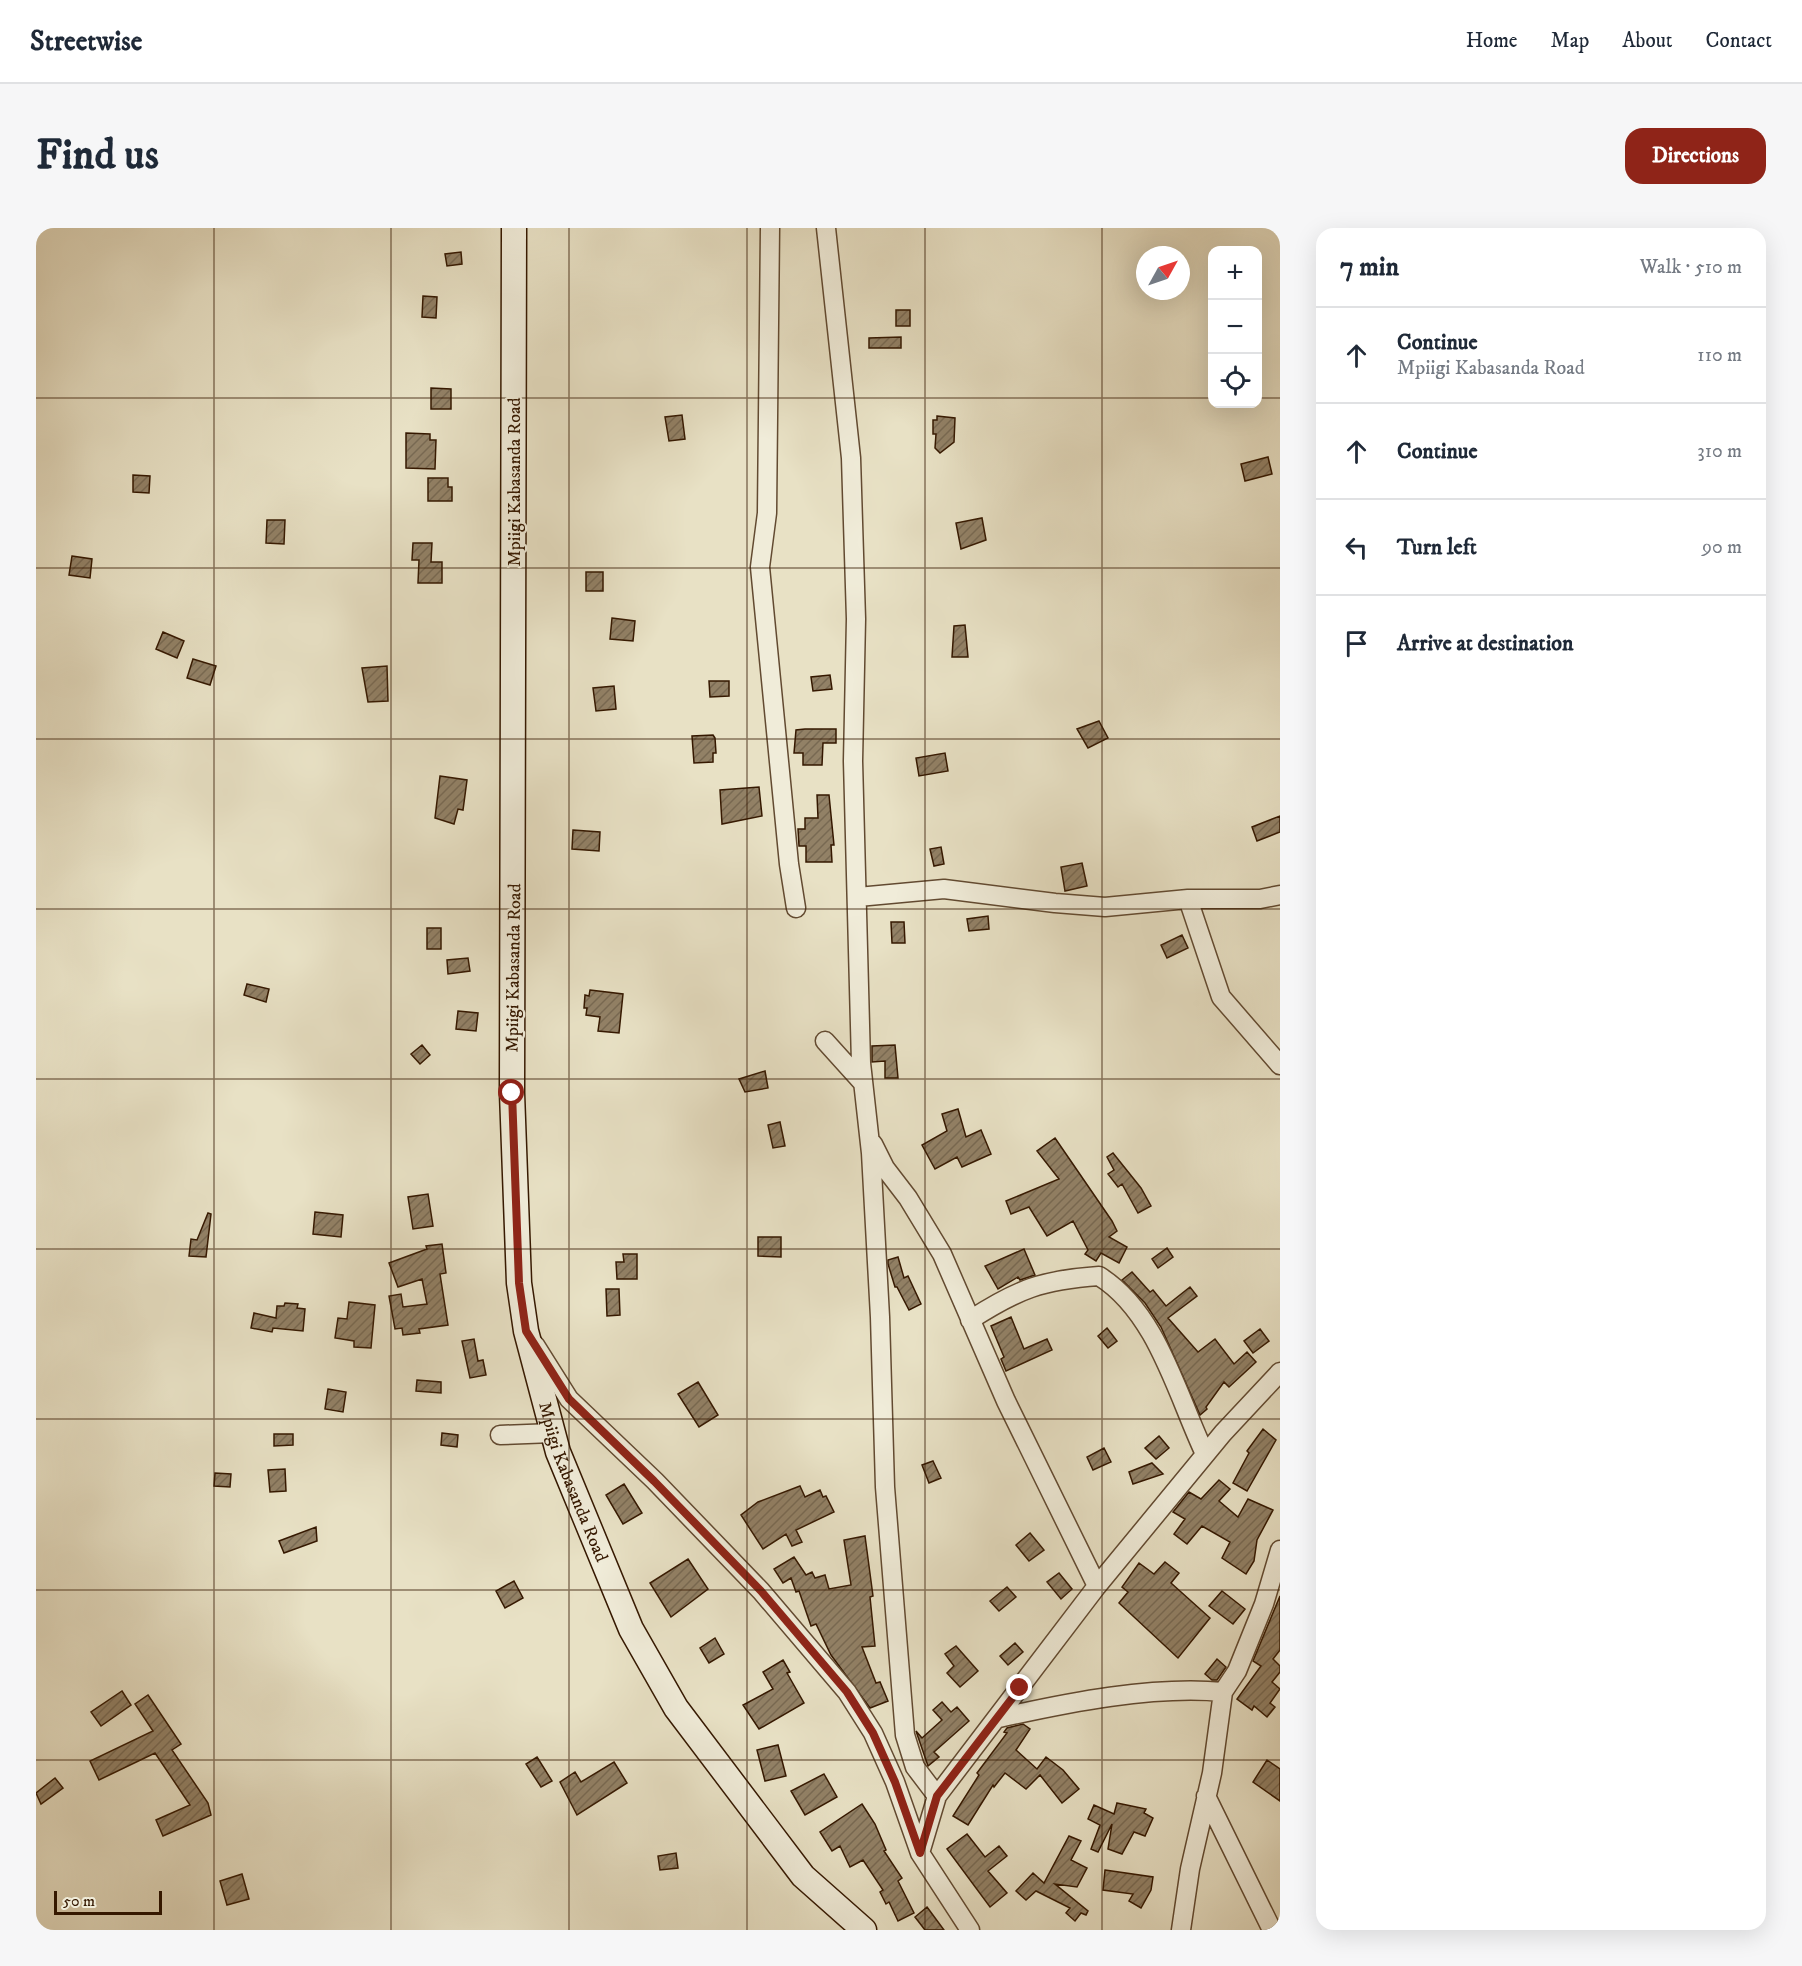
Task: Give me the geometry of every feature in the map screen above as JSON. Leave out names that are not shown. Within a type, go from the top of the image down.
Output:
[{"type":"main road","name":"Mpiigi Kabasanda Road","points":[[514,228],[512,1093],[519,1283],[526,1331],[558,1452],[631,1629],[676,1708],[803,1876],[864,1930]]},
{"type":"street","points":[[770,228],[767,513],[760,567],[789,864],[796,908]]},
{"type":"street","points":[[826,228],[851,458],[851,537],[856,619],[853,761],[862,1083],[869,1137],[880,1317],[885,1487],[905,1735],[915,1767],[937,1796]]},
{"type":"street","points":[[858,897],[944,890],[1105,907],[1188,899],[1260,899],[1280,895]]},
{"type":"street","points":[[1188,899],[1221,997],[1280,1065]]},
{"type":"street","points":[[825,1041],[862,1083]]},
{"type":"street","points":[[869,1137],[885,1168],[908,1198],[942,1254],[970,1320],[1097,1586]]},
{"type":"street","points":[[970,1320],[998,1301],[1043,1282],[1099,1276],[1131,1302],[1156,1342],[1205,1454]]},
{"type":"street","points":[[526,1331],[569,1399],[654,1481],[761,1591],[847,1692],[873,1733],[920,1853],[970,1930]]},
{"type":"street","points":[[920,1853],[937,1796],[999,1718],[1097,1586],[1205,1454],[1280,1372]]},
{"type":"street","points":[[501,1436],[553,1433]]},
{"type":"street","points":[[1181,1930],[1223,1692],[1237,1671],[1276,1578],[1280,1550]]},
{"type":"street","points":[[999,1718],[1088,1700],[1201,1690],[1223,1692]]},
{"type":"street","points":[[1206,1796],[1272,1930]]},
{"type":"building","points":[[461,252],[462,264],[447,266],[445,254]]},
{"type":"building","points":[[423,296],[437,297],[436,318],[422,317]]},
{"type":"building","points":[[896,310],[910,310],[910,326],[896,326]]},
{"type":"building","points":[[901,337],[901,348],[869,348],[869,338]]},
{"type":"building","points":[[431,388],[451,389],[451,409],[431,409]]},
{"type":"building","points":[[682,415],[685,439],[669,441],[665,417]]},
{"type":"building","points":[[937,416],[955,418],[954,442],[940,453],[935,448],[936,434],[933,434],[933,420],[937,420]]},
{"type":"building","points":[[406,433],[430,434],[430,440],[436,440],[435,469],[406,468]]},
{"type":"building","points":[[1268,457],[1272,474],[1245,481],[1241,464]]},
{"type":"building","points":[[133,475],[150,476],[149,493],[133,492]]},
{"type":"building","points":[[428,478],[448,478],[448,487],[452,487],[452,501],[428,501]]},
{"type":"building","points":[[982,518],[986,540],[961,549],[956,523]]},
{"type":"building","points":[[267,520],[285,520],[284,544],[266,543]]},
{"type":"building","points":[[413,543],[432,543],[431,562],[442,562],[442,583],[418,583],[419,560],[412,560]]},
{"type":"building","points":[[72,556],[92,559],[90,578],[69,575]]},
{"type":"building","points":[[586,572],[603,572],[603,591],[586,591]]},
{"type":"building","points":[[612,618],[635,621],[633,641],[610,639]]},
{"type":"building","points":[[965,625],[968,657],[952,657],[954,626]]},
{"type":"building","points":[[163,632],[184,641],[177,658],[156,649]]},
{"type":"building","points":[[193,659],[216,666],[210,685],[187,678]]},
{"type":"building","points":[[387,666],[388,701],[368,702],[362,668]]},
{"type":"building","points":[[830,675],[832,689],[813,691],[811,677]]},
{"type":"building","points":[[709,681],[729,681],[729,696],[710,697]]},
{"type":"building","points":[[614,686],[616,709],[596,711],[593,688]]},
{"type":"building","points":[[1099,721],[1108,738],[1088,748],[1077,729]]},
{"type":"building","points":[[836,729],[836,743],[823,743],[822,765],[803,765],[803,753],[794,753],[796,730]]},
{"type":"building","points":[[713,735],[716,753],[713,753],[713,762],[694,763],[692,736]]},
{"type":"building","points":[[945,753],[948,771],[919,776],[916,758]]},
{"type":"building","points":[[440,776],[467,780],[463,810],[458,809],[454,824],[435,818]]},
{"type":"building","points":[[759,787],[762,816],[722,824],[720,790]]},
{"type":"building","points":[[817,795],[829,795],[834,845],[831,845],[832,862],[806,862],[806,846],[799,846],[798,829],[805,829],[805,818],[818,818]]},
{"type":"building","points":[[1280,816],[1280,832],[1257,841],[1252,827]]},
{"type":"building","points":[[573,830],[600,832],[599,851],[572,849]]},
{"type":"building","points":[[941,847],[944,864],[934,866],[930,849]]},
{"type":"building","points":[[1082,863],[1087,886],[1065,891],[1061,867]]},
{"type":"building","points":[[988,916],[989,929],[969,931],[967,919]]},
{"type":"building","points":[[891,922],[904,922],[905,943],[892,943]]},
{"type":"building","points":[[427,928],[441,928],[441,949],[427,949]]},
{"type":"building","points":[[1182,935],[1188,948],[1167,958],[1161,945]]},
{"type":"building","points":[[468,958],[470,971],[448,974],[447,960]]},
{"type":"building","points":[[247,984],[269,989],[266,1002],[244,995]]},
{"type":"building","points":[[590,990],[623,994],[619,1033],[598,1031],[600,1017],[586,1015],[585,995],[589,996]]},
{"type":"building","points":[[458,1011],[478,1013],[476,1031],[456,1029]]},
{"type":"building","points":[[422,1045],[430,1055],[420,1064],[411,1054]]},
{"type":"building","points":[[895,1045],[898,1078],[885,1078],[885,1061],[872,1062],[872,1046]]},
{"type":"building","points":[[765,1071],[768,1088],[745,1092],[739,1079]]},
{"type":"building","points":[[958,1109],[966,1137],[981,1130],[991,1154],[962,1167],[957,1157],[935,1169],[922,1145],[947,1131],[942,1114]]},
{"type":"building","points":[[780,1122],[785,1146],[773,1148],[768,1125]]},
{"type":"building","points":[[1055,1138],[1112,1221],[1117,1231],[1109,1237],[1127,1247],[1119,1263],[1101,1253],[1096,1261],[1085,1254],[1088,1250],[1073,1221],[1047,1236],[1029,1207],[1011,1214],[1006,1201],[1059,1179],[1037,1151]]},
{"type":"building","points":[[1113,1153],[1141,1188],[1151,1206],[1138,1213],[1122,1184],[1118,1187],[1108,1174],[1114,1170],[1107,1157]]},
{"type":"building","points":[[428,1194],[433,1226],[413,1229],[408,1197]]},
{"type":"building","points":[[315,1212],[343,1215],[341,1237],[313,1234]]},
{"type":"building","points":[[208,1213],[211,1214],[206,1257],[189,1256],[191,1239],[197,1240]]},
{"type":"building","points":[[758,1237],[781,1237],[781,1257],[758,1256]]},
{"type":"building","points":[[442,1244],[446,1273],[440,1274],[448,1325],[419,1329],[420,1333],[403,1335],[402,1328],[395,1329],[389,1296],[401,1294],[403,1307],[427,1304],[422,1279],[398,1287],[389,1263],[427,1249],[426,1246]]},
{"type":"building","points":[[1167,1248],[1173,1257],[1158,1268],[1152,1259]]},
{"type":"building","points":[[1024,1249],[1035,1275],[1020,1280],[1018,1277],[998,1289],[985,1266]]},
{"type":"building","points":[[623,1254],[637,1254],[637,1279],[617,1279],[616,1262],[624,1262]]},
{"type":"building","points":[[898,1257],[904,1278],[908,1276],[921,1304],[909,1310],[895,1287],[888,1264],[888,1260]]},
{"type":"building","points":[[1132,1272],[1150,1292],[1153,1290],[1166,1306],[1190,1287],[1197,1296],[1168,1318],[1198,1352],[1215,1339],[1234,1364],[1247,1352],[1256,1362],[1229,1387],[1224,1382],[1206,1407],[1207,1409],[1200,1415],[1161,1327],[1145,1303],[1122,1280]]},
{"type":"building","points":[[606,1289],[619,1289],[620,1315],[607,1316]]},
{"type":"building","points":[[349,1302],[375,1305],[371,1348],[354,1347],[354,1341],[335,1338],[338,1318],[347,1319]]},
{"type":"building","points":[[285,1303],[298,1304],[297,1308],[305,1309],[303,1331],[273,1328],[272,1332],[251,1328],[254,1313],[276,1318],[277,1306],[284,1306]]},
{"type":"building","points":[[1011,1317],[1024,1349],[1047,1339],[1052,1350],[1006,1371],[1001,1359],[1004,1357],[991,1326]]},
{"type":"building","points":[[1107,1328],[1117,1341],[1108,1348],[1098,1336]]},
{"type":"building","points":[[1260,1329],[1269,1341],[1253,1353],[1244,1341]]},
{"type":"building","points":[[474,1339],[478,1361],[483,1360],[486,1375],[470,1378],[462,1341]]},
{"type":"building","points":[[417,1380],[441,1382],[441,1393],[416,1391]]},
{"type":"building","points":[[698,1382],[718,1415],[699,1427],[678,1394]]},
{"type":"building","points":[[328,1389],[346,1392],[343,1412],[325,1409]]},
{"type":"building","points":[[1263,1429],[1276,1440],[1247,1491],[1233,1483],[1249,1453],[1247,1451]]},
{"type":"building","points":[[442,1433],[458,1435],[457,1447],[441,1445]]},
{"type":"building","points":[[274,1434],[293,1434],[293,1445],[274,1446]]},
{"type":"building","points":[[1159,1436],[1169,1448],[1156,1459],[1145,1448]]},
{"type":"building","points":[[1104,1448],[1111,1462],[1093,1470],[1087,1457]]},
{"type":"building","points":[[933,1461],[941,1478],[929,1483],[922,1465]]},
{"type":"building","points":[[1152,1463],[1163,1474],[1133,1484],[1129,1472]]},
{"type":"building","points":[[285,1469],[286,1491],[270,1492],[268,1470]]},
{"type":"building","points":[[215,1473],[231,1474],[230,1487],[214,1486]]},
{"type":"building","points":[[1219,1480],[1230,1489],[1219,1501],[1238,1517],[1248,1499],[1273,1510],[1257,1540],[1254,1561],[1246,1574],[1222,1558],[1230,1542],[1202,1526],[1187,1544],[1174,1534],[1185,1519],[1173,1512],[1189,1492],[1201,1499]]},
{"type":"building","points":[[624,1484],[642,1513],[623,1524],[606,1495]]},
{"type":"building","points":[[800,1486],[805,1497],[820,1490],[823,1497],[826,1496],[834,1512],[796,1530],[802,1542],[792,1546],[786,1534],[763,1549],[741,1515],[758,1502]]},
{"type":"building","points":[[316,1527],[317,1541],[284,1553],[279,1541]]},
{"type":"building","points":[[1030,1533],[1044,1550],[1029,1561],[1016,1545]]},
{"type":"building","points":[[865,1536],[873,1596],[870,1597],[875,1646],[862,1647],[876,1683],[880,1682],[888,1701],[870,1708],[831,1655],[816,1624],[811,1626],[799,1591],[796,1592],[791,1578],[783,1583],[774,1569],[794,1557],[806,1575],[812,1572],[815,1578],[825,1575],[829,1589],[851,1585],[844,1540]]},
{"type":"building","points":[[688,1559],[708,1589],[671,1617],[650,1583]]},
{"type":"building","points":[[1165,1562],[1179,1573],[1171,1583],[1210,1618],[1178,1658],[1119,1603],[1128,1592],[1122,1587],[1139,1563],[1154,1574]]},
{"type":"building","points":[[1059,1573],[1072,1589],[1061,1599],[1047,1582]]},
{"type":"building","points":[[514,1581],[523,1598],[505,1608],[496,1591]]},
{"type":"building","points":[[1007,1587],[1016,1597],[999,1611],[990,1601]]},
{"type":"building","points":[[1222,1591],[1245,1609],[1233,1624],[1209,1606]]},
{"type":"building","points":[[1280,1596],[1280,1650],[1273,1659],[1280,1666],[1280,1672],[1272,1682],[1280,1689],[1270,1703],[1275,1707],[1267,1717],[1254,1706],[1252,1710],[1237,1699],[1261,1666],[1253,1661]]},
{"type":"building","points":[[715,1638],[724,1654],[709,1663],[700,1648]]},
{"type":"building","points":[[1015,1643],[1023,1652],[1008,1665],[1000,1656]]},
{"type":"building","points":[[956,1646],[978,1671],[960,1687],[947,1673],[954,1666],[945,1654]]},
{"type":"building","points":[[1217,1659],[1226,1667],[1217,1680],[1212,1680],[1205,1674]]},
{"type":"building","points":[[783,1660],[790,1672],[787,1673],[804,1703],[759,1729],[743,1705],[773,1689],[763,1672]]},
{"type":"building","points":[[122,1691],[131,1705],[101,1726],[91,1712]]},
{"type":"building","points":[[148,1695],[181,1744],[172,1750],[208,1803],[211,1815],[163,1836],[156,1820],[190,1805],[155,1753],[99,1780],[90,1761],[153,1731],[135,1704]]},
{"type":"building","points":[[942,1702],[951,1712],[957,1707],[969,1721],[934,1752],[939,1757],[928,1766],[916,1731],[922,1738],[942,1720],[933,1710]]},
{"type":"building","points":[[1023,1724],[1030,1729],[1016,1750],[1037,1769],[1046,1757],[1063,1770],[1079,1789],[1062,1803],[1040,1775],[1026,1789],[1005,1773],[994,1787],[993,1785],[968,1825],[953,1816],[979,1775],[977,1773],[1007,1733],[1004,1732],[1007,1728]]},
{"type":"building","points":[[778,1745],[786,1776],[765,1781],[757,1750]]},
{"type":"building","points":[[537,1757],[552,1781],[541,1787],[526,1764]]},
{"type":"building","points":[[1267,1760],[1280,1769],[1280,1801],[1253,1782]]},
{"type":"building","points":[[614,1762],[627,1783],[577,1815],[560,1782],[575,1772],[581,1782]]},
{"type":"building","points":[[824,1774],[837,1797],[805,1815],[791,1791]]},
{"type":"building","points":[[55,1778],[63,1788],[41,1804],[36,1793]]},
{"type":"building","points":[[1117,1803],[1146,1809],[1144,1813],[1153,1818],[1145,1836],[1134,1832],[1122,1854],[1108,1849],[1112,1824],[1098,1852],[1091,1849],[1100,1825],[1088,1819],[1094,1805],[1114,1814]]},
{"type":"building","points":[[862,1804],[875,1824],[886,1850],[884,1851],[902,1878],[898,1881],[914,1913],[898,1921],[889,1902],[886,1904],[880,1892],[883,1890],[863,1860],[850,1867],[840,1846],[832,1851],[820,1832]]},
{"type":"building","points":[[967,1834],[985,1857],[999,1846],[1007,1856],[988,1871],[1007,1893],[990,1907],[947,1849]]},
{"type":"building","points":[[1069,1836],[1081,1841],[1071,1860],[1087,1868],[1077,1887],[1055,1884],[1088,1911],[1086,1915],[1081,1913],[1075,1921],[1066,1913],[1070,1908],[1036,1891],[1026,1900],[1016,1891],[1033,1873],[1044,1883]]},
{"type":"building","points":[[676,1853],[678,1868],[660,1870],[658,1856]]},
{"type":"building","points":[[1105,1870],[1153,1877],[1151,1890],[1141,1908],[1129,1901],[1133,1894],[1103,1890]]},
{"type":"building","points":[[242,1874],[249,1899],[227,1905],[220,1881]]},
{"type":"building","points":[[927,1907],[944,1930],[925,1930],[915,1917]]},
{"type":"route","points":[[512,1093],[519,1283],[526,1331],[569,1399],[620,1446],[761,1591],[847,1692],[873,1733],[895,1782],[920,1853],[937,1796],[1020,1688]]}]
